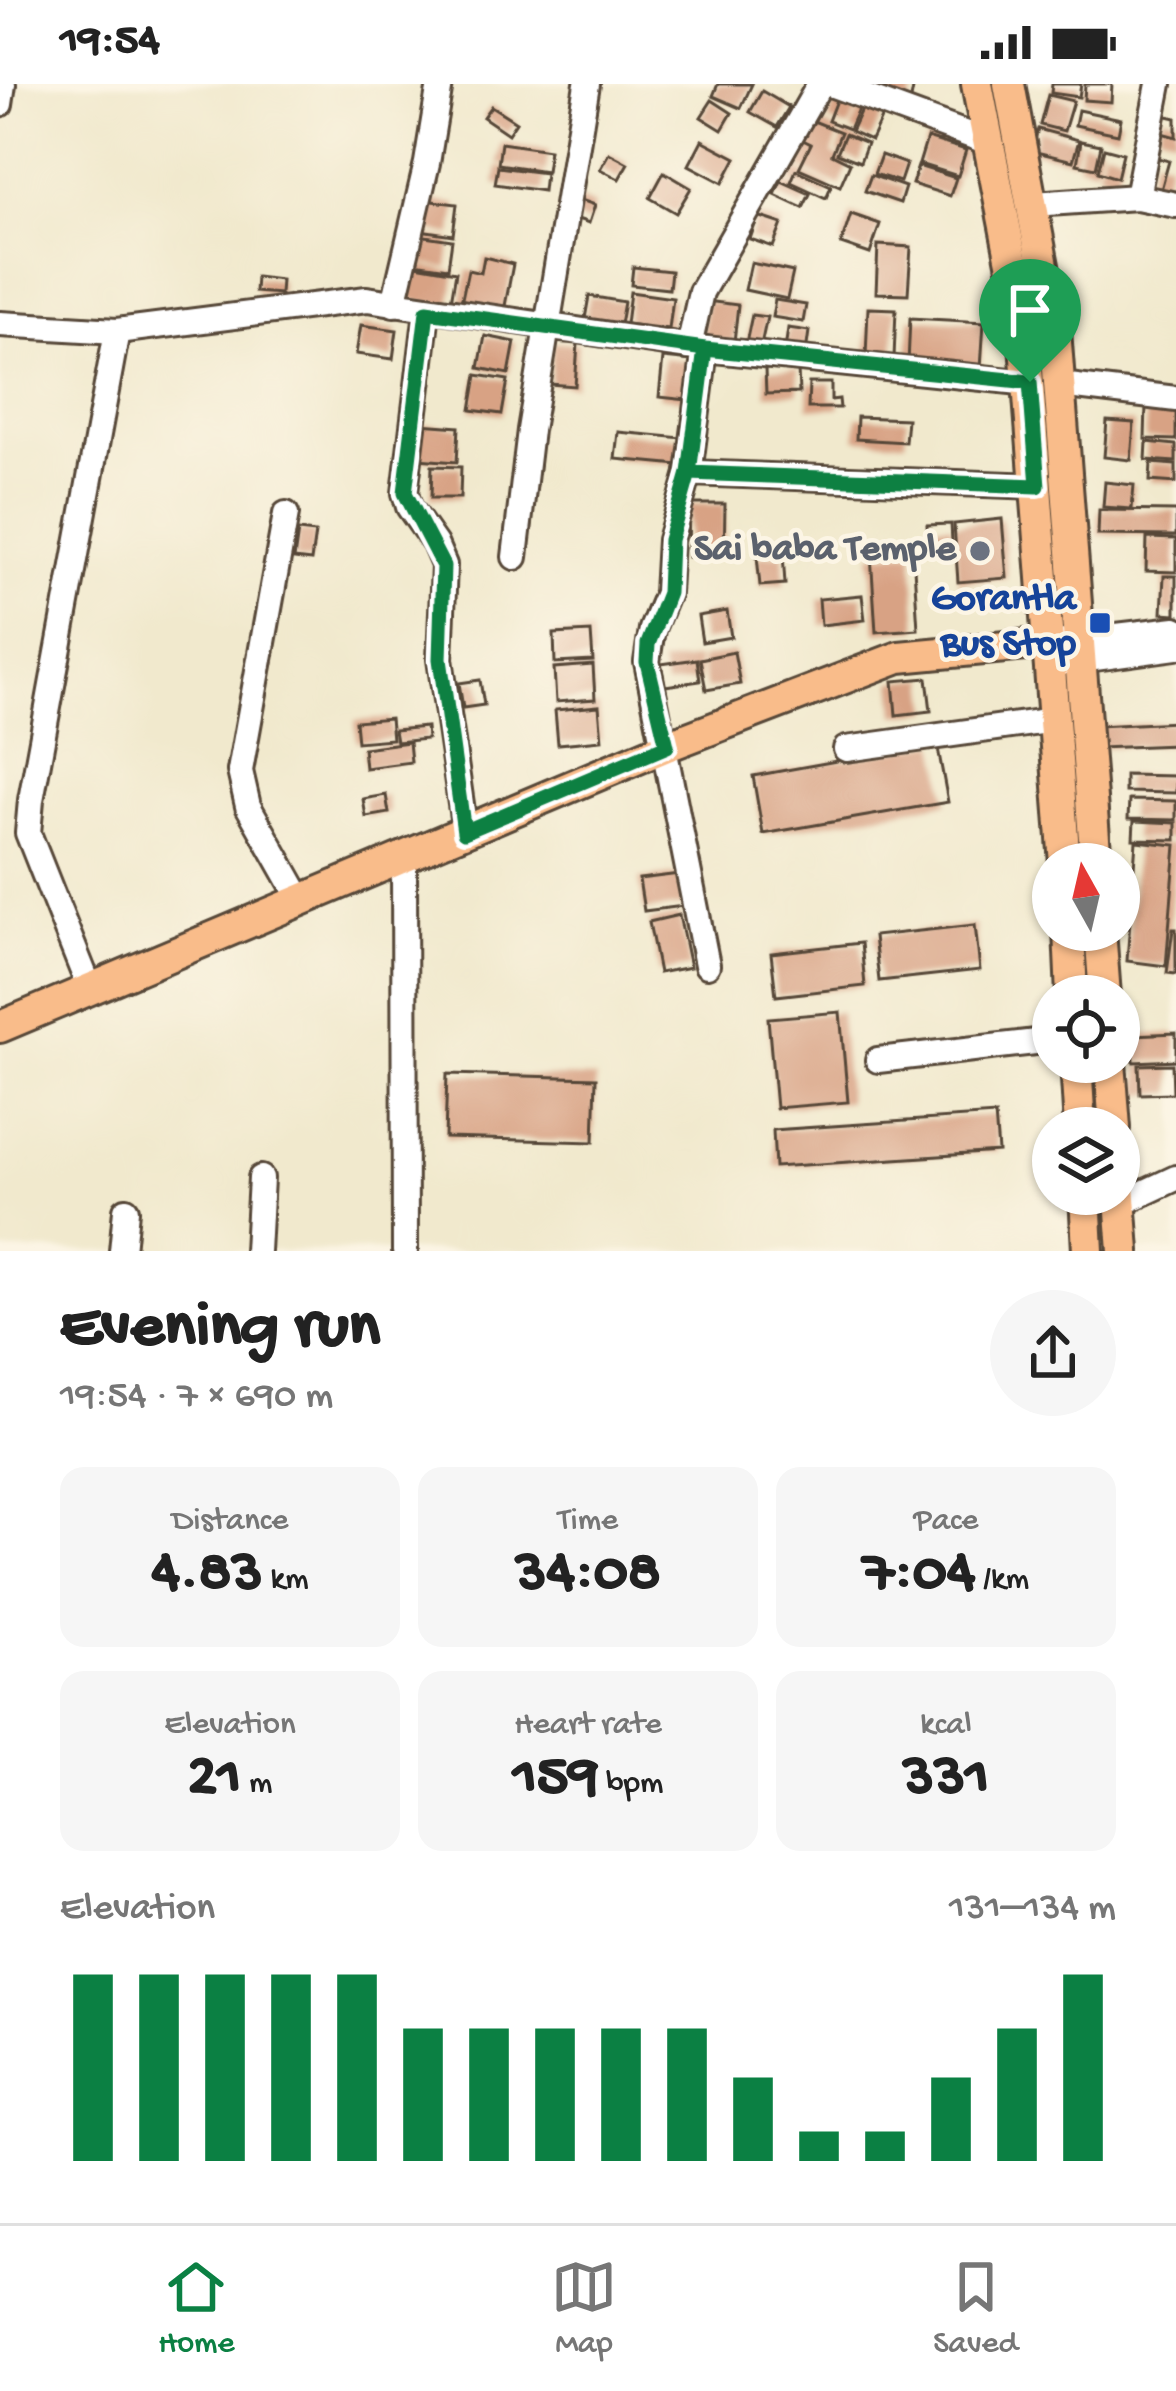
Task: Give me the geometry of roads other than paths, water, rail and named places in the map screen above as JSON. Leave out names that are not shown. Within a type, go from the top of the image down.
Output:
[{"type":"main road","points":[[977,84],[1023,318],[1045,384],[1065,652],[1054,719],[1063,843]]},
{"type":"main road","points":[[1009,84],[1055,330],[1045,384],[1038,486],[1093,843]]},
{"type":"main road","points":[[0,1027],[667,746],[899,657],[1065,652]]},
{"type":"main road","points":[[1085,1215],[1088,1251]]},
{"type":"main road","points":[[1121,1215],[1124,1251]]},
{"type":"street","points":[[0,104],[3,84]]},
{"type":"street","points":[[394,304],[440,84]]},
{"type":"street","points":[[515,557],[586,84]]},
{"type":"street","points":[[707,965],[647,662],[648,644],[668,593],[673,521],[689,473],[701,292],[820,84]]},
{"type":"street","points":[[830,84],[991,143]]},
{"type":"street","points":[[1137,197],[1159,84]]},
{"type":"street","points":[[1033,205],[1137,197],[1176,206]]},
{"type":"street","points":[[0,324],[117,331],[367,299],[697,348],[1176,399]]},
{"type":"street","points":[[427,311],[405,493],[443,566],[440,659],[464,832]]},
{"type":"street","points":[[90,989],[28,833],[117,331]]},
{"type":"street","points":[[689,473],[1038,486]]},
{"type":"street","points":[[286,514],[240,771],[248,806],[301,900]]},
{"type":"street","points":[[1065,652],[1176,629]]},
{"type":"street","points":[[1065,652],[1176,647]]},
{"type":"street","points":[[846,749],[1054,719]]},
{"type":"street","points":[[404,857],[405,1251]]},
{"type":"street","points":[[878,1060],[1032,1042]]},
{"type":"street","points":[[257,1251],[261,1178]]},
{"type":"street","points":[[1140,1189],[1176,1178]]},
{"type":"street","points":[[122,1251],[125,1210]]},
{"type":"place","name":"Sai baba Temple","points":[[980,551]]},
{"type":"place","name":"Gorantla Bus Stop","points":[[1100,623]]}]
